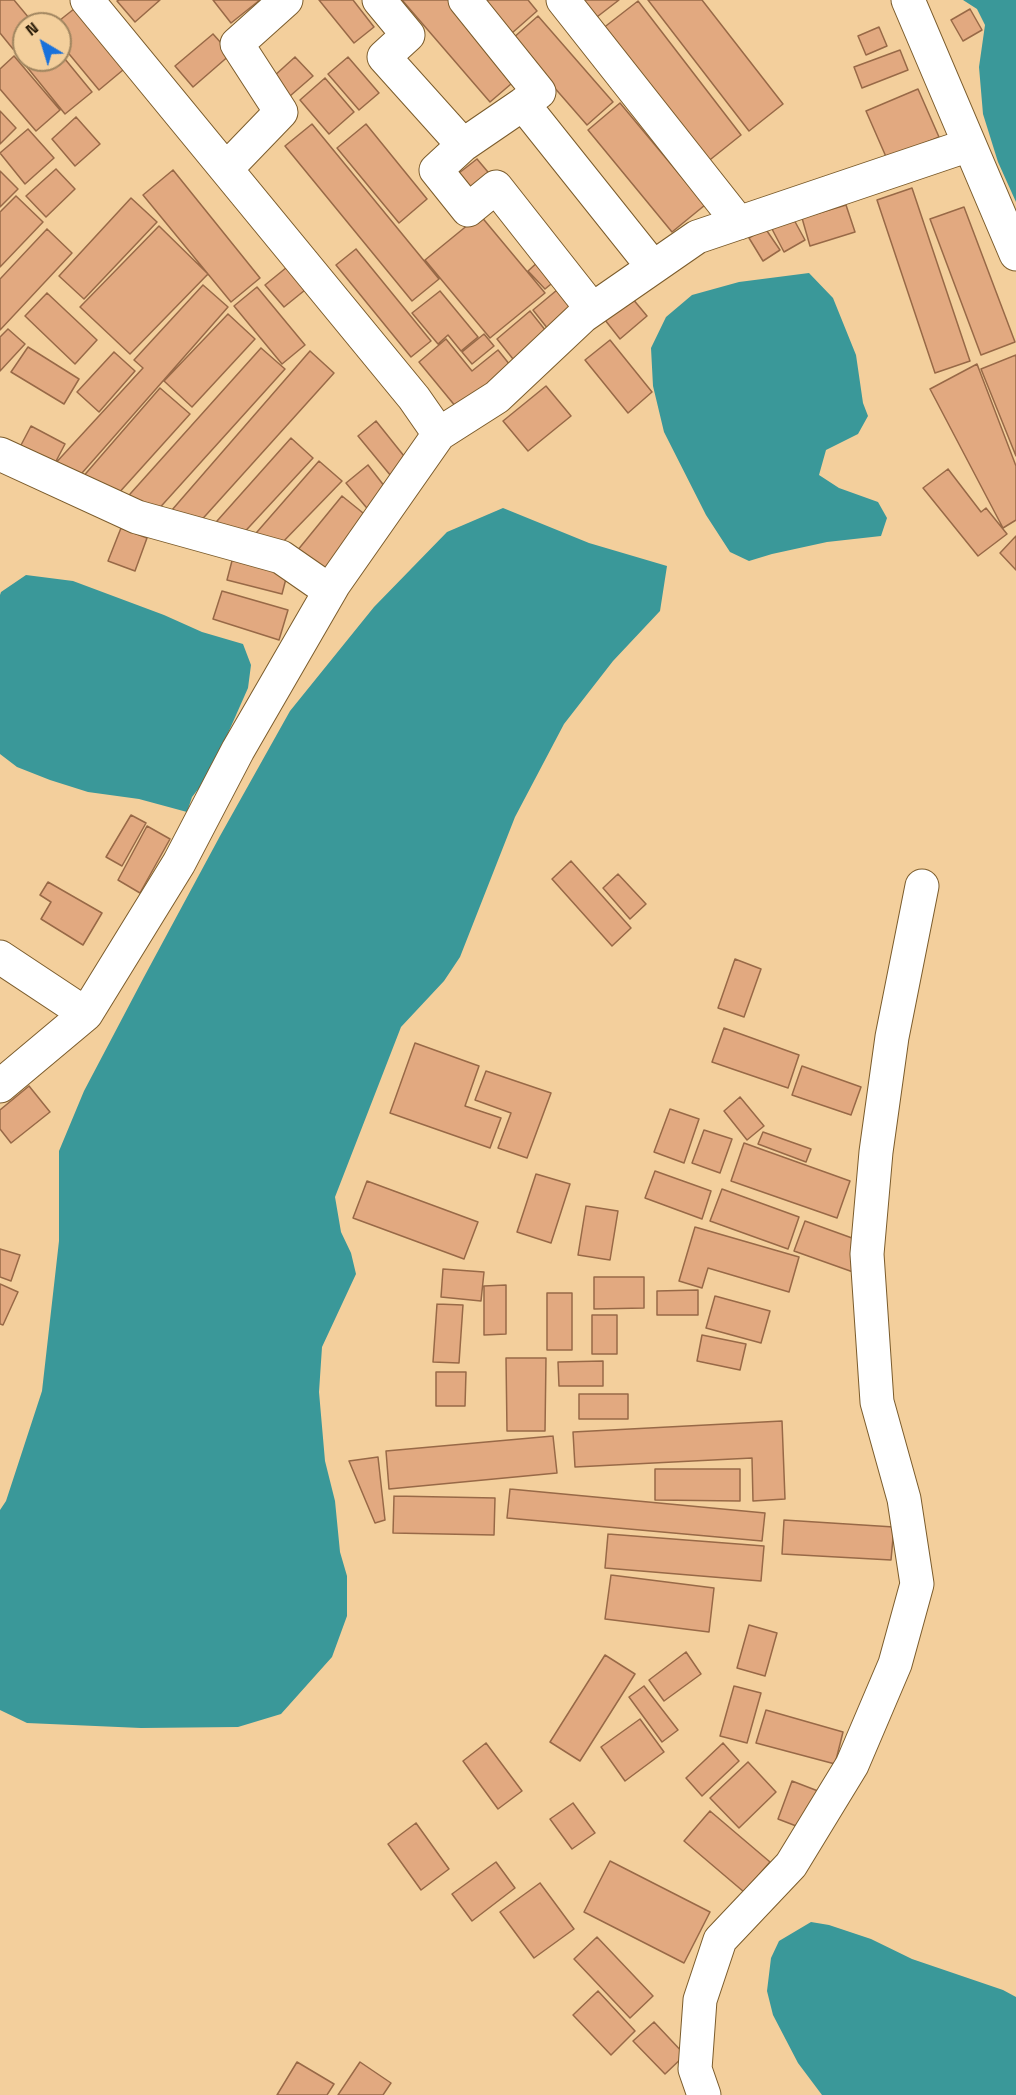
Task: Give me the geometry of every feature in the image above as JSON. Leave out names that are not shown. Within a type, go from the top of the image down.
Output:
[{"type":"street","points":[[87,0],[414,398],[439,434]]},
{"type":"street","points":[[227,168],[281,112],[237,44],[286,0]]},
{"type":"street","points":[[379,0],[408,35],[384,57],[463,145]]},
{"type":"street","points":[[465,0],[539,92],[463,145],[436,170],[468,210],[495,187],[592,309]]},
{"type":"street","points":[[563,0],[739,223]]},
{"type":"street","points":[[908,0],[1016,254]]},
{"type":"street","points":[[523,104],[653,267]]},
{"type":"street","points":[[0,1086],[86,1014],[179,863],[238,750],[330,591],[439,434],[497,397],[592,309],[697,237],[969,145]]},
{"type":"street","points":[[0,454],[137,517],[280,557],[330,591]]},
{"type":"street","points":[[704,2095],[694,2069],[700,2000],[720,1940],[790,1864],[852,1765],[895,1664],[917,1584],[904,1499],[876,1402],[867,1254],[876,1152],[892,1036],[922,886]]},
{"type":"street","points":[[0,957],[86,1014]]},
{"type":"water","points":[[963,0],[1016,0],[1016,202],[998,162],[983,114],[979,67],[985,25],[977,9]]},
{"type":"water","points":[[809,273],[833,298],[856,355],[863,403],[868,416],[858,434],[826,450],[819,475],[839,488],[878,502],[887,518],[881,536],[827,542],[749,561],[730,552],[706,515],[664,432],[653,386],[651,348],[666,317],[692,295],[739,282]]},
{"type":"water","points":[[503,508],[589,543],[667,566],[660,611],[613,661],[564,724],[515,817],[460,957],[444,981],[401,1027],[335,1197],[341,1232],[351,1253],[356,1274],[322,1347],[319,1392],[325,1461],[335,1501],[340,1552],[347,1576],[347,1616],[332,1657],[281,1714],[238,1727],[141,1728],[27,1723],[0,1710],[0,1510],[6,1501],[42,1391],[59,1241],[59,1151],[84,1091],[220,836],[290,711],[374,607],[447,532]]},
{"type":"water","points":[[26,575],[73,581],[164,615],[202,632],[243,644],[251,665],[248,688],[217,758],[192,797],[187,812],[139,799],[88,792],[17,767],[0,754],[0,595]]},
{"type":"water","points":[[811,1922],[829,1925],[871,1939],[912,1959],[1003,1990],[1016,1997],[1016,2095],[822,2095],[798,2063],[773,2015],[767,1991],[771,1958],[779,1941]]},
{"type":"building","points":[[0,0],[14,0],[24,12],[12,12],[12,48],[0,33]]},
{"type":"building","points":[[160,0],[135,22],[117,1]]},
{"type":"building","points":[[213,0],[260,0],[231,23]]},
{"type":"building","points":[[319,0],[353,0],[374,27],[354,43]]},
{"type":"building","points":[[402,0],[450,0],[518,78],[490,102]]},
{"type":"building","points":[[483,0],[528,0],[537,11],[512,33]]},
{"type":"building","points":[[577,0],[619,0],[593,20]]},
{"type":"building","points":[[648,0],[702,0],[783,104],[749,131]]},
{"type":"building","points":[[638,1],[741,135],[706,163],[602,29]]},
{"type":"building","points":[[79,5],[129,65],[99,90],[72,57],[72,12],[70,12]]},
{"type":"building","points":[[970,9],[982,30],[963,41],[951,20]]},
{"type":"building","points":[[538,16],[613,102],[587,125],[512,39]]},
{"type":"building","points":[[879,27],[887,46],[866,55],[858,36]]},
{"type":"building","points":[[213,34],[231,54],[193,87],[175,66]]},
{"type":"building","points":[[900,50],[908,70],[862,88],[854,67]]},
{"type":"building","points":[[295,57],[313,76],[290,96],[273,77]]},
{"type":"building","points":[[348,57],[379,93],[359,110],[328,74]]},
{"type":"building","points":[[12,58],[12,72],[28,72],[60,110],[36,131],[0,89],[0,69]]},
{"type":"building","points":[[72,68],[92,92],[65,114],[31,72],[72,72]]},
{"type":"building","points":[[325,78],[354,112],[329,134],[300,100]]},
{"type":"building","points":[[918,89],[939,137],[887,159],[866,111]]},
{"type":"building","points":[[620,103],[705,205],[672,232],[588,130]]},
{"type":"building","points":[[0,111],[16,128],[0,144]]},
{"type":"building","points":[[76,117],[100,144],[75,166],[52,139]]},
{"type":"building","points":[[312,124],[439,279],[412,301],[285,146]]},
{"type":"building","points":[[366,124],[427,199],[399,223],[337,148]]},
{"type":"building","points":[[28,129],[54,158],[25,184],[0,153]]},
{"type":"building","points":[[477,159],[493,178],[476,193],[459,173]]},
{"type":"building","points":[[56,169],[75,189],[46,217],[26,196]]},
{"type":"building","points":[[173,170],[260,278],[231,302],[143,195]]},
{"type":"building","points":[[0,171],[18,189],[0,207]]},
{"type":"building","points":[[912,188],[970,361],[935,373],[877,200]]},
{"type":"building","points":[[16,196],[43,222],[0,267],[0,212]]},
{"type":"building","points":[[131,198],[157,222],[84,299],[59,276]]},
{"type":"building","points":[[846,205],[855,232],[810,246],[802,218]]},
{"type":"building","points":[[964,207],[1015,342],[981,355],[930,219]]},
{"type":"building","points":[[480,215],[545,293],[490,338],[425,260]]},
{"type":"building","points":[[793,218],[805,240],[784,252],[772,229]]},
{"type":"building","points":[[159,226],[208,274],[130,354],[80,307]]},
{"type":"building","points":[[765,228],[780,250],[763,261],[749,238]]},
{"type":"building","points":[[47,229],[72,253],[0,330],[0,279]]},
{"type":"building","points":[[356,249],[431,341],[411,357],[336,265]]},
{"type":"building","points":[[539,261],[556,280],[545,289],[528,271]]},
{"type":"building","points":[[292,263],[310,286],[284,307],[265,285]]},
{"type":"building","points":[[203,285],[228,307],[75,481],[52,467],[143,368],[134,360]]},
{"type":"building","points":[[257,287],[305,345],[282,364],[234,306]]},
{"type":"building","points":[[557,290],[573,310],[548,329],[533,310]]},
{"type":"building","points":[[440,291],[478,337],[461,351],[448,335],[438,344],[412,313]]},
{"type":"building","points":[[47,293],[97,340],[75,364],[25,316]]},
{"type":"building","points":[[632,298],[647,316],[620,339],[605,320]]},
{"type":"building","points":[[530,311],[550,336],[517,364],[497,339]]},
{"type":"building","points":[[228,314],[255,339],[192,407],[164,381]]},
{"type":"building","points":[[8,329],[25,344],[0,371],[0,337]]},
{"type":"building","points":[[484,334],[494,346],[472,364],[462,352]]},
{"type":"building","points":[[446,339],[472,371],[498,350],[514,370],[461,413],[419,362]]},
{"type":"building","points":[[610,340],[652,392],[628,413],[585,360]]},
{"type":"building","points":[[28,347],[79,379],[64,404],[11,372]]},
{"type":"building","points":[[261,348],[285,369],[155,513],[122,503]]},
{"type":"building","points":[[310,351],[334,373],[197,525],[165,518]]},
{"type":"building","points":[[114,352],[135,371],[99,412],[77,392]]},
{"type":"building","points":[[1016,355],[1016,456],[981,369]]},
{"type":"building","points":[[977,364],[1016,466],[1016,520],[1003,528],[930,389]]},
{"type":"building","points":[[546,386],[571,416],[528,451],[503,421]]},
{"type":"building","points":[[160,388],[190,414],[117,495],[81,479]]},
{"type":"building","points":[[376,421],[408,461],[391,476],[358,436]]},
{"type":"building","points":[[31,426],[65,444],[54,465],[20,447]]},
{"type":"building","points":[[291,438],[313,458],[238,539],[209,530]]},
{"type":"building","points":[[319,461],[342,481],[278,547],[250,540]]},
{"type":"building","points":[[368,465],[392,496],[371,513],[346,483]]},
{"type":"building","points":[[948,469],[981,512],[986,508],[1007,534],[978,556],[923,488]]},
{"type":"building","points":[[342,496],[368,517],[323,572],[297,551]]},
{"type":"building","points":[[121,528],[147,538],[135,571],[108,561]]},
{"type":"building","points":[[1016,536],[1016,570],[1000,553]]},
{"type":"building","points":[[234,553],[289,567],[282,594],[227,580]]},
{"type":"building","points":[[222,591],[288,610],[279,640],[213,619]]},
{"type":"building","points":[[131,815],[146,823],[122,866],[106,857]]},
{"type":"building","points":[[147,826],[170,839],[140,893],[118,880]]},
{"type":"building","points":[[571,861],[631,928],[612,946],[552,879]]},
{"type":"building","points":[[618,874],[646,904],[630,919],[603,888]]},
{"type":"building","points":[[48,882],[102,913],[83,945],[41,919],[51,902],[40,895]]},
{"type":"building","points":[[735,959],[761,969],[744,1017],[718,1008]]},
{"type":"building","points":[[724,1028],[799,1055],[788,1088],[712,1062]]},
{"type":"building","points":[[415,1043],[479,1066],[465,1106],[501,1118],[490,1148],[390,1113]]},
{"type":"building","points":[[802,1066],[861,1087],[851,1115],[792,1095]]},
{"type":"building","points":[[486,1071],[551,1093],[527,1158],[498,1148],[511,1113],[475,1100]]},
{"type":"building","points":[[29,1086],[50,1112],[11,1143],[0,1129],[0,1110]]},
{"type":"building","points":[[740,1097],[764,1126],[747,1140],[724,1111]]},
{"type":"building","points":[[670,1109],[699,1119],[684,1163],[654,1152]]},
{"type":"building","points":[[704,1130],[732,1139],[720,1173],[692,1163]]},
{"type":"building","points":[[763,1132],[811,1149],[806,1162],[758,1144]]},
{"type":"building","points":[[744,1143],[850,1181],[837,1218],[731,1181]]},
{"type":"building","points":[[655,1171],[711,1191],[702,1219],[645,1198]]},
{"type":"building","points":[[536,1174],[570,1184],[551,1243],[517,1232]]},
{"type":"building","points":[[367,1181],[478,1222],[464,1259],[353,1218]]},
{"type":"building","points":[[722,1189],[799,1217],[788,1249],[710,1221]]},
{"type":"building","points":[[586,1206],[618,1211],[610,1260],[578,1255]]},
{"type":"building","points":[[805,1221],[863,1242],[853,1272],[794,1251]]},
{"type":"building","points":[[695,1227],[799,1257],[789,1292],[708,1268],[702,1288],[679,1281]]},
{"type":"building","points":[[0,1249],[20,1255],[11,1281],[0,1277]]},
{"type":"building","points":[[443,1269],[484,1272],[481,1301],[441,1297]]},
{"type":"building","points":[[594,1277],[644,1277],[644,1308],[594,1309]]},
{"type":"building","points":[[0,1284],[18,1292],[3,1325],[0,1324]]},
{"type":"building","points":[[506,1285],[506,1334],[484,1335],[484,1286]]},
{"type":"building","points":[[698,1290],[698,1315],[657,1315],[657,1291]]},
{"type":"building","points":[[547,1293],[572,1293],[572,1350],[547,1350]]},
{"type":"building","points":[[715,1296],[770,1311],[761,1343],[706,1328]]},
{"type":"building","points":[[437,1304],[463,1305],[459,1363],[433,1362]]},
{"type":"building","points":[[592,1315],[617,1315],[617,1354],[592,1354]]},
{"type":"building","points":[[702,1335],[746,1344],[740,1370],[697,1361]]},
{"type":"building","points":[[506,1358],[546,1358],[545,1431],[507,1431]]},
{"type":"building","points":[[603,1361],[603,1386],[559,1386],[558,1362]]},
{"type":"building","points":[[436,1372],[466,1372],[465,1406],[436,1406]]},
{"type":"building","points":[[579,1394],[628,1394],[628,1419],[579,1419]]},
{"type":"building","points":[[782,1421],[785,1499],[753,1501],[752,1458],[575,1467],[573,1432]]},
{"type":"building","points":[[553,1436],[557,1473],[389,1489],[386,1451]]},
{"type":"building","points":[[378,1457],[385,1520],[375,1523],[349,1461]]},
{"type":"building","points":[[655,1469],[740,1469],[740,1501],[655,1500]]},
{"type":"building","points":[[510,1489],[765,1513],[762,1541],[507,1518]]},
{"type":"building","points":[[394,1496],[495,1498],[494,1535],[393,1533]]},
{"type":"building","points":[[784,1520],[894,1527],[891,1560],[782,1554]]},
{"type":"building","points":[[608,1534],[764,1546],[761,1581],[605,1568]]},
{"type":"building","points":[[611,1575],[714,1588],[709,1632],[605,1619]]},
{"type":"building","points":[[749,1625],[777,1633],[765,1676],[737,1668]]},
{"type":"building","points":[[686,1652],[701,1674],[664,1701],[649,1680]]},
{"type":"building","points":[[605,1655],[635,1674],[580,1761],[550,1742]]},
{"type":"building","points":[[644,1686],[678,1730],[662,1742],[629,1697]]},
{"type":"building","points":[[734,1686],[761,1693],[747,1743],[720,1736]]},
{"type":"building","points":[[766,1710],[843,1732],[835,1764],[756,1743]]},
{"type":"building","points":[[640,1719],[664,1752],[625,1781],[601,1747]]},
{"type":"building","points":[[486,1743],[522,1791],[498,1809],[463,1761]]},
{"type":"building","points":[[723,1743],[739,1761],[702,1796],[686,1778]]},
{"type":"building","points":[[748,1762],[776,1792],[739,1828],[710,1798]]},
{"type":"building","points":[[792,1781],[818,1791],[804,1829],[778,1819]]},
{"type":"building","points":[[573,1803],[595,1833],[572,1849],[550,1819]]},
{"type":"building","points":[[710,1811],[770,1862],[744,1892],[684,1841]]},
{"type":"building","points":[[416,1823],[449,1869],[421,1890],[388,1844]]},
{"type":"building","points":[[610,1861],[710,1912],[684,1963],[584,1912]]},
{"type":"building","points":[[496,1862],[515,1888],[472,1921],[452,1894]]},
{"type":"building","points":[[540,1883],[574,1929],[534,1958],[500,1912]]},
{"type":"building","points":[[597,1937],[653,1996],[630,2018],[574,1959]]},
{"type":"building","points":[[598,1991],[635,2031],[611,2055],[573,2015]]},
{"type":"building","points":[[654,2022],[685,2055],[665,2074],[633,2041]]},
{"type":"building","points":[[297,2062],[334,2084],[327,2095],[277,2095]]},
{"type":"building","points":[[360,2062],[391,2083],[383,2095],[338,2095]]}]
